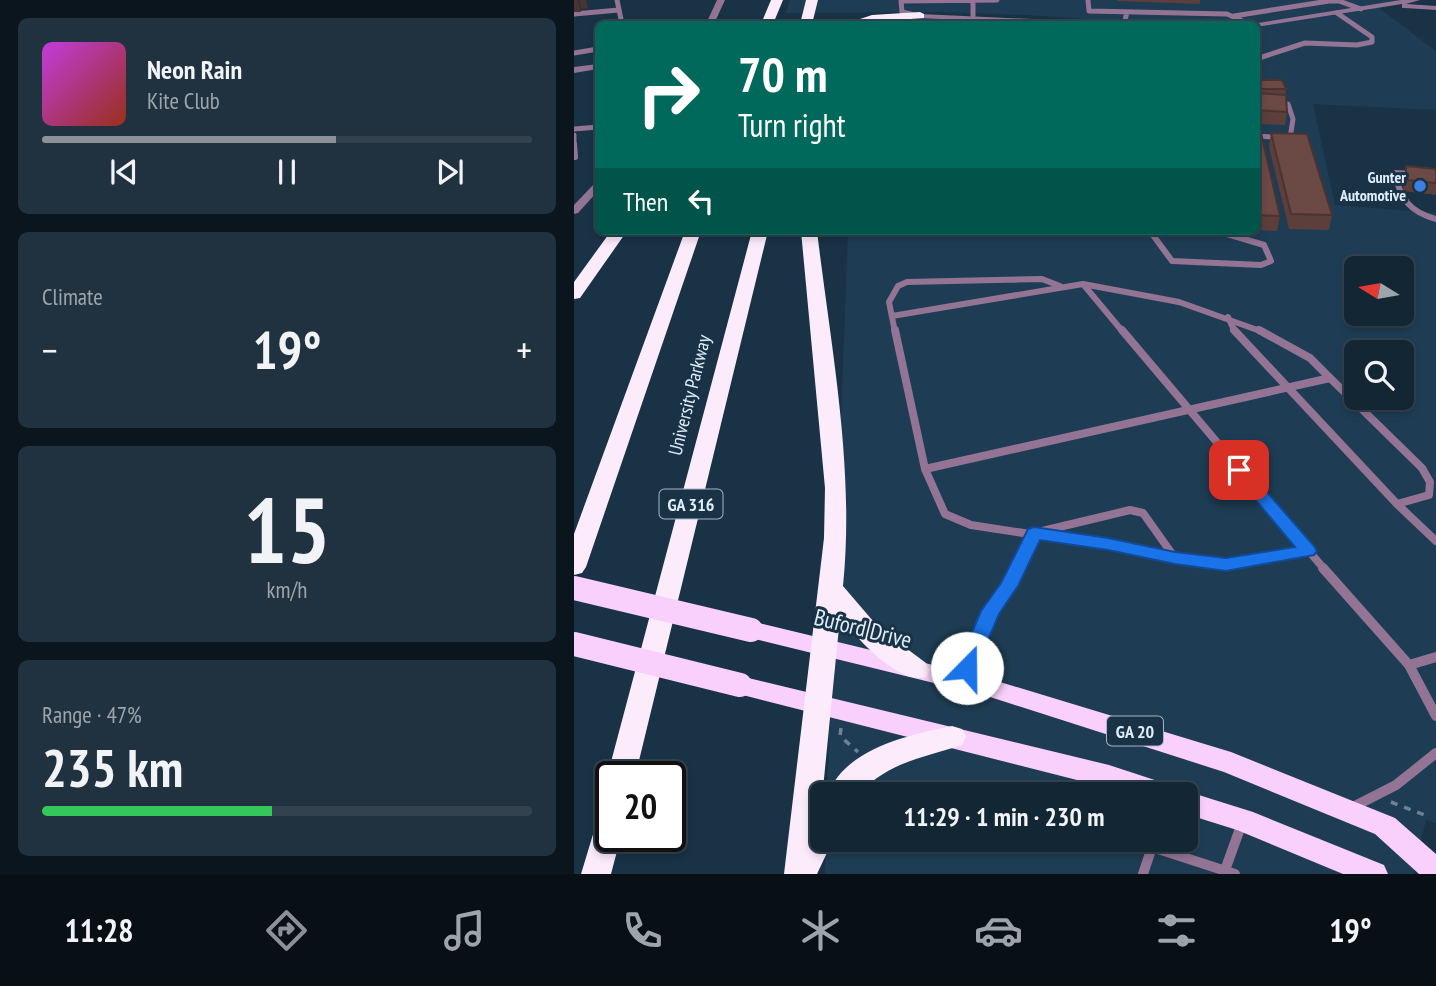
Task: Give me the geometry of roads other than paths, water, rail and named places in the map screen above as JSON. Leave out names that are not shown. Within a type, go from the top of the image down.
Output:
[{"type":"highway","points":[[768,21],[777,0]]},
{"type":"highway","points":[[807,21],[812,0]]},
{"type":"highway","points":[[817,21],[820,0]]},
{"type":"highway","points":[[864,21],[920,16]]},
{"type":"highway","points":[[574,294],[616,235]]},
{"type":"highway","points":[[574,568],[693,235]]},
{"type":"highway","name":"University Parkway","points":[[625,761],[759,235]]},
{"type":"highway","points":[[800,874],[836,538],[836,488],[809,235]]},
{"type":"highway","name":"Buford Drive","points":[[574,588],[962,681],[1123,727],[1231,763],[1385,826],[1436,873]]},
{"type":"highway","points":[[832,589],[872,637],[917,670]]},
{"type":"highway","points":[[574,644],[1127,782]]},
{"type":"highway","points":[[853,782],[870,764],[887,754],[952,737]]},
{"type":"highway","points":[[1198,806],[1243,820],[1374,874]]},
{"type":"highway","points":[[596,874],[602,852]]},
{"type":"highway","points":[[800,874],[811,852]]},
{"type":"street","points":[[711,21],[720,0]]},
{"type":"street","points":[[1260,23],[1416,0]]},
{"type":"street","points":[[1386,5],[1436,8]]},
{"type":"street","points":[[920,16],[1052,21]]},
{"type":"street","points":[[574,69],[595,66]]},
{"type":"street","points":[[574,211],[595,189]]},
{"type":"lane","points":[[617,0],[621,21]]},
{"type":"lane","points":[[920,16],[902,12],[902,0],[997,0]]},
{"type":"lane","points":[[1088,0],[1089,11],[1234,16],[1329,1],[1339,1],[1361,9]]},
{"type":"lane","points":[[973,1],[973,16]]},
{"type":"lane","points":[[574,15],[619,10]]},
{"type":"lane","points":[[1125,21],[1127,12]]},
{"type":"lane","points":[[1260,58],[1297,44],[1357,45],[1372,41],[1372,37],[1337,13]]},
{"type":"lane","points":[[1234,16],[1244,21]]},
{"type":"lane","points":[[574,53],[595,50]]},
{"type":"lane","points":[[1260,102],[1288,104],[1293,119],[1290,138],[1260,136]]},
{"type":"lane","points":[[574,129],[595,127]]},
{"type":"lane","points":[[574,135],[575,157]]},
{"type":"lane","points":[[1436,175],[1395,173],[1399,195],[1418,215],[1436,219]]},
{"type":"lane","points":[[1153,235],[1172,261],[1261,265],[1271,261],[1264,245],[1230,235]]},
{"type":"lane","points":[[1060,286],[1042,279],[907,282],[893,291],[889,302],[925,469],[945,514],[971,525],[1226,564],[1308,551]]},
{"type":"lane","points":[[1083,285],[1308,551],[1409,665],[1436,716]]},
{"type":"lane","points":[[892,316],[1060,286],[1083,285],[1118,288],[1228,317],[1292,345],[1318,363],[1422,468],[1430,482],[1429,495],[1397,504]]},
{"type":"lane","points":[[1228,317],[1236,334],[1397,504],[1436,541]]},
{"type":"lane","points":[[925,469],[1330,377]]},
{"type":"lane","points":[[1034,533],[1130,510],[1143,513],[1175,558]]},
{"type":"lane","points":[[962,681],[990,611],[1009,586],[1034,533]]},
{"type":"lane","points":[[1409,665],[1436,657]]},
{"type":"lane","points":[[1348,809],[1378,796],[1423,766],[1436,753]]},
{"type":"lane","points":[[1143,874],[1152,847],[1228,872],[1243,820]]},
{"type":"place","name":"Gunter Automotive","points":[[1420,186]]}]
